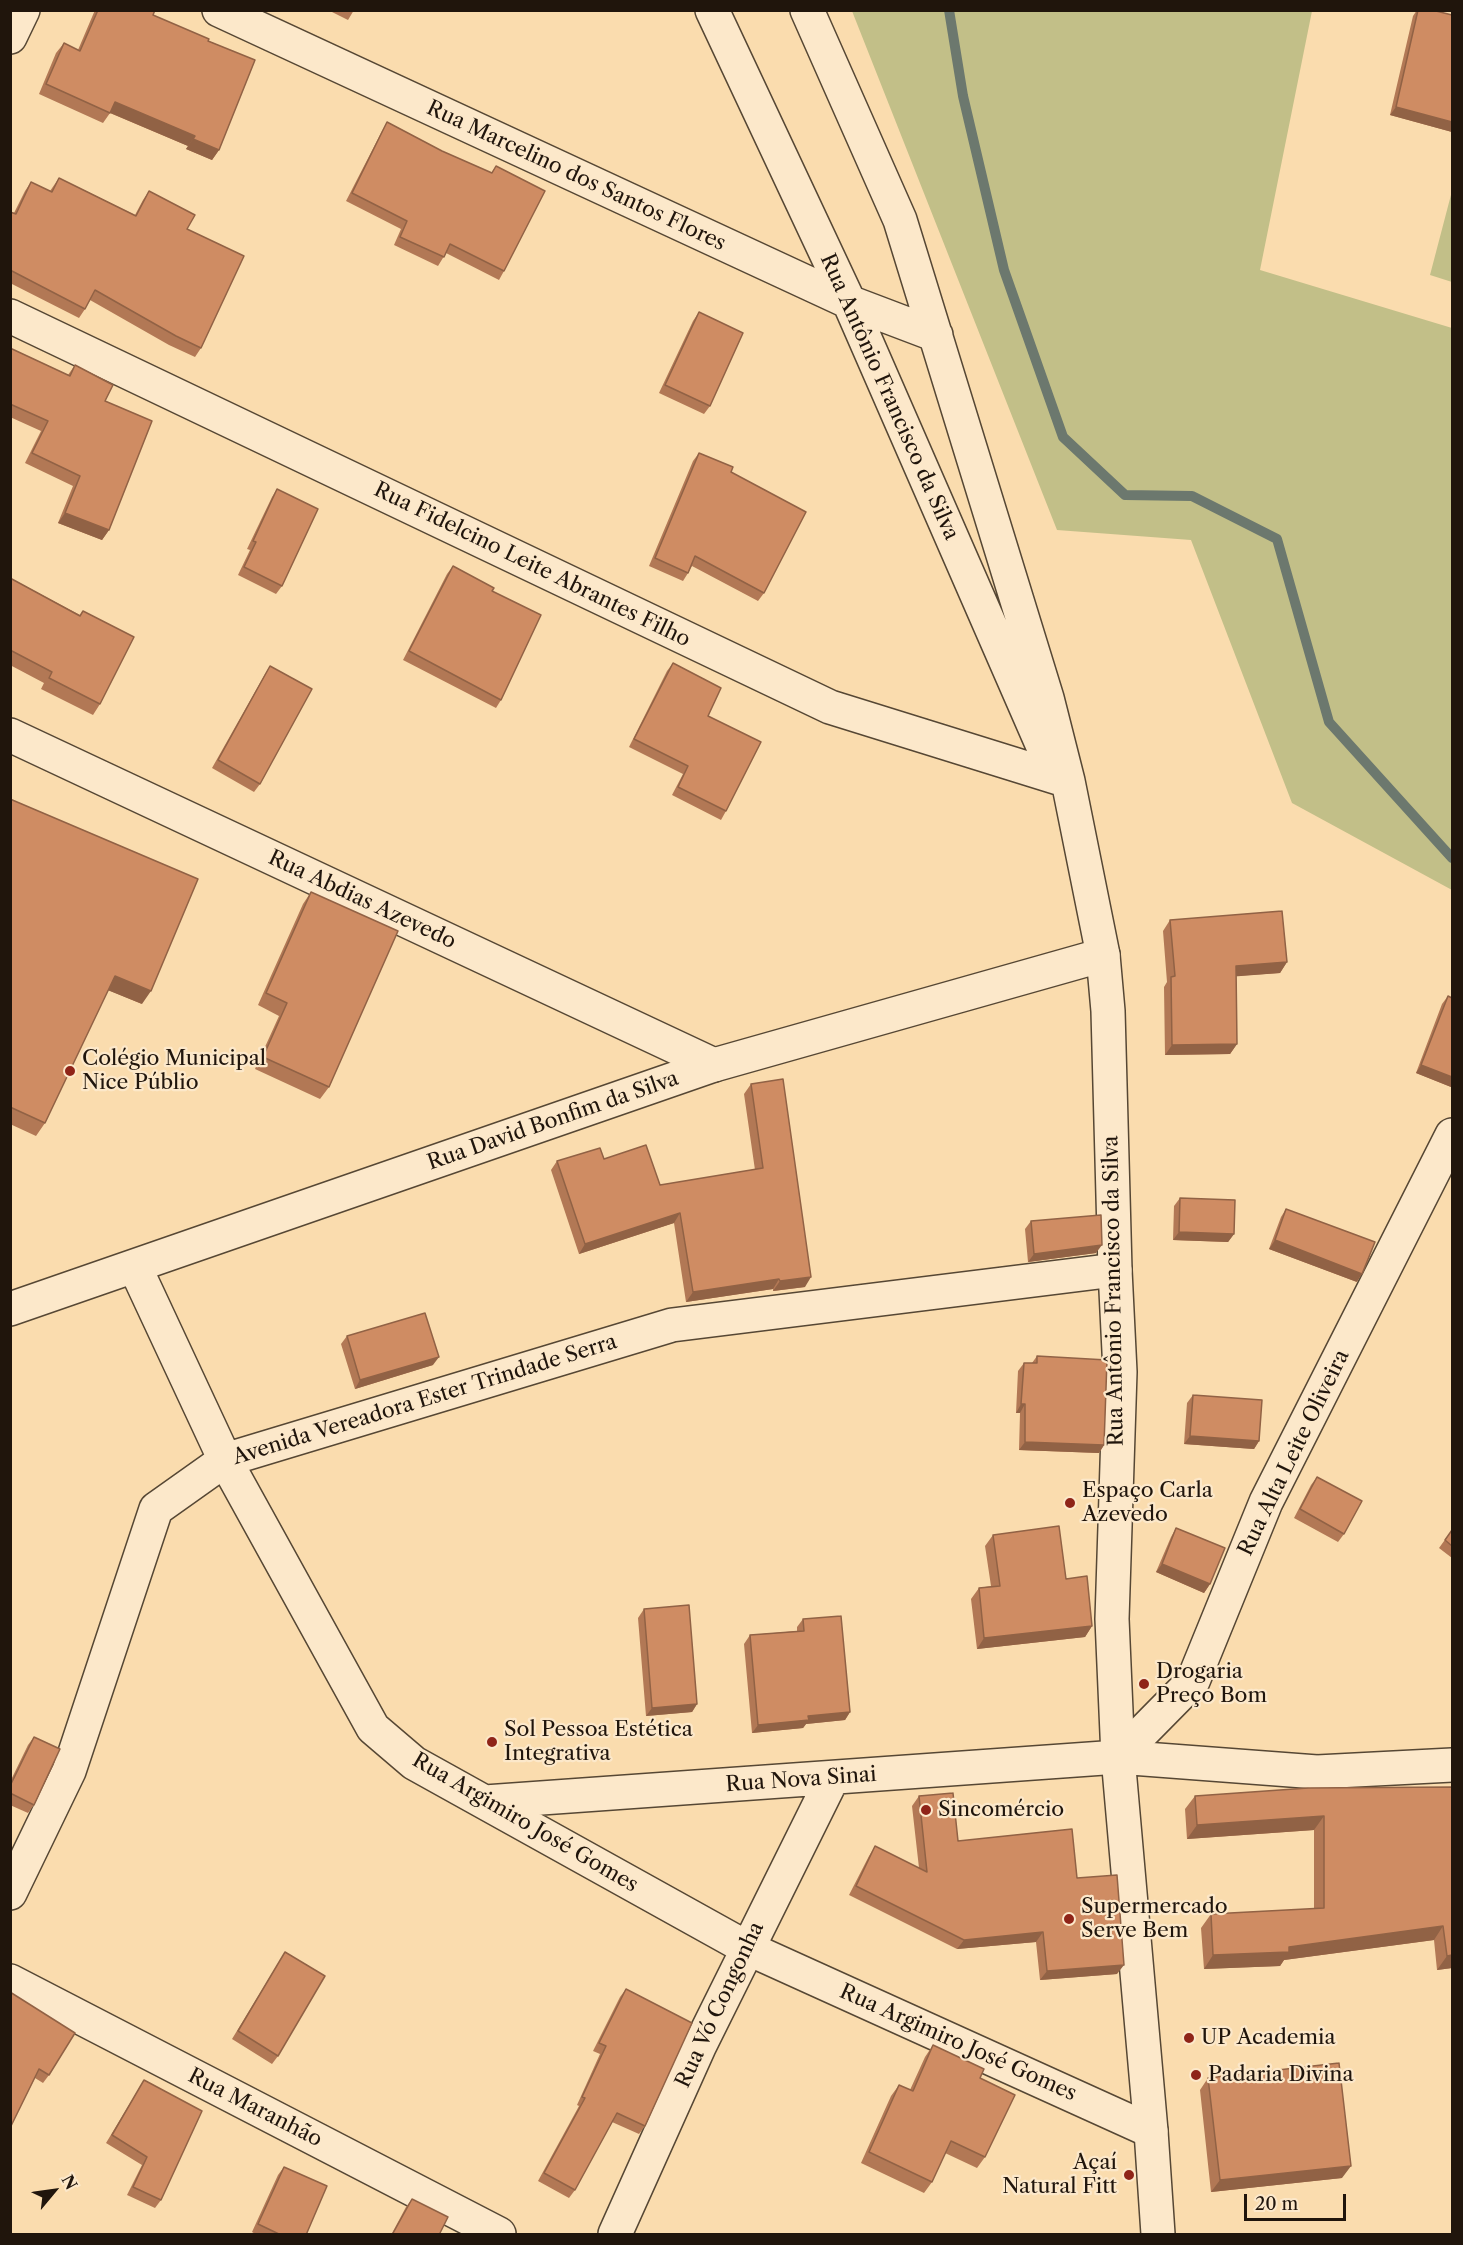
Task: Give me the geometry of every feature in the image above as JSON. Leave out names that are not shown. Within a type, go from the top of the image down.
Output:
[{"type":"street","points":[[10,37],[23,10]]},
{"type":"street","name":"Rua Marcelino dos Santos Flores","points":[[219,10],[849,302],[936,335]]},
{"type":"street","name":"Rua Antônio Francisco da Silva","points":[[712,10],[849,302],[1043,748],[1068,781]]},
{"type":"street","name":"Rua Antônio Francisco da Silva","points":[[807,10],[900,220],[1047,698],[1068,781],[1103,955],[1108,1011],[1120,1372],[1112,1619],[1118,1757],[1158,2235]]},
{"type":"street","name":"Rua Fidelcino Leite Abrantes Filho","points":[[10,316],[830,707],[1068,781]]},
{"type":"street","name":"Rua Abdias Azevedo","points":[[10,735],[714,1065]]},
{"type":"street","name":"Rua David Bonfim da Silva","points":[[10,1309],[135,1268],[714,1065],[1103,955]]},
{"type":"street","name":"Rua Alta Leite Oliveira","points":[[1118,1757],[1192,1681],[1266,1502],[1452,1135]]},
{"type":"street","name":"Rua Argimiro José Gomes","points":[[135,1268],[225,1460],[373,1728],[414,1763],[747,1948],[1151,2131]]},
{"type":"street","name":"Avenida Vereadora Ester Trindade Serra","points":[[10,1893],[69,1771],[156,1509],[225,1460],[672,1325],[1115,1270]]},
{"type":"street","name":"Rua Nova Sinai","points":[[484,1802],[1118,1757],[1317,1772],[1452,1765]]},
{"type":"street","name":"Rua Vó Congonha","points":[[615,2235],[699,2047],[832,1779]]},
{"type":"street","name":"Rua Maranhão","points":[[10,1982],[499,2235]]},
{"type":"shaded area","points":[[852,11],[1312,11],[1260,270],[1452,328],[1452,890],[1292,803],[1191,540],[1057,530]]},
{"type":"shaded area","points":[[1452,191],[1452,282],[1430,275]]},
{"type":"building","points":[[98,10],[155,10],[153,15],[255,60],[219,150],[193,139],[195,136],[115,102],[110,113],[46,84],[64,43],[80,51]]},
{"type":"building","points":[[1418,10],[1432,10],[1452,15],[1452,122],[1396,107]]},
{"type":"building","points":[[387,122],[442,151],[492,173],[496,166],[545,191],[504,271],[450,244],[444,257],[400,237],[407,221],[352,193]]},
{"type":"building","points":[[59,178],[136,216],[149,191],[195,215],[187,229],[244,256],[201,348],[95,290],[85,309],[10,270],[10,212],[16,214],[31,182],[52,192]]},
{"type":"building","points":[[699,312],[743,333],[710,406],[665,385]]},
{"type":"building","points":[[10,348],[70,376],[75,365],[113,385],[105,401],[152,421],[109,530],[65,513],[80,476],[32,453],[48,421],[10,404]]},
{"type":"building","points":[[699,453],[733,467],[731,472],[806,512],[764,593],[695,556],[688,573],[655,558]]},
{"type":"building","points":[[277,489],[318,509],[282,586],[244,567],[256,542],[253,541]]},
{"type":"building","points":[[453,566],[494,588],[492,591],[541,615],[501,700],[409,651]]},
{"type":"building","points":[[10,578],[80,616],[83,611],[134,637],[100,704],[49,678],[52,672],[10,650]]},
{"type":"building","points":[[673,663],[721,688],[708,716],[761,742],[726,811],[678,787],[688,766],[634,739]]},
{"type":"building","points":[[270,666],[312,689],[260,784],[218,760]]},
{"type":"building","name":"Colégio Municipal Nice Públio","points":[[10,799],[198,879],[151,991],[115,976],[45,1123],[10,1107]]},
{"type":"building","points":[[311,892],[398,931],[329,1087],[263,1057],[287,1003],[266,993]]},
{"type":"building","points":[[1282,911],[1287,962],[1236,966],[1237,1044],[1172,1045],[1171,977],[1175,976],[1170,920]]},
{"type":"building","points":[[1448,996],[1452,998],[1452,1077],[1421,1065]]},
{"type":"building","points":[[783,1079],[811,1277],[780,1281],[779,1279],[693,1292],[680,1213],[585,1244],[557,1161],[600,1148],[604,1159],[646,1145],[660,1185],[763,1168],[751,1084]]},
{"type":"building","points":[[1180,1198],[1235,1200],[1234,1234],[1179,1232]]},
{"type":"building","points":[[1286,1209],[1375,1242],[1362,1274],[1275,1240]]},
{"type":"building","points":[[1101,1215],[1102,1245],[1034,1254],[1031,1221]]},
{"type":"building","points":[[425,1313],[439,1357],[360,1380],[347,1336]]},
{"type":"building","points":[[1037,1356],[1107,1360],[1104,1445],[1025,1442],[1025,1404],[1021,1404],[1024,1363],[1037,1363]]},
{"type":"building","points":[[1193,1395],[1262,1400],[1259,1441],[1190,1436]]},
{"type":"building","points":[[1317,1477],[1362,1501],[1344,1534],[1300,1509]]},
{"type":"building","points":[[1059,1526],[1066,1579],[1087,1576],[1092,1626],[984,1638],[979,1588],[1000,1586],[993,1535]]},
{"type":"building","points":[[1176,1528],[1225,1548],[1210,1584],[1162,1564]]},
{"type":"building","points":[[1452,1530],[1452,1546],[1445,1540]]},
{"type":"building","points":[[689,1605],[697,1704],[652,1708],[644,1609]]},
{"type":"building","points":[[841,1616],[850,1712],[808,1716],[809,1720],[758,1725],[750,1635],[804,1631],[803,1619]]},
{"type":"building","points":[[34,1737],[60,1749],[34,1805],[10,1793],[10,1786]]},
{"type":"building","points":[[1452,1787],[1452,1955],[1447,1956],[1443,1926],[1289,1947],[1289,1952],[1213,1955],[1211,1914],[1324,1908],[1324,1816],[1197,1825],[1195,1796],[1308,1788]]},
{"type":"building","points":[[953,1793],[958,1841],[1072,1829],[1077,1878],[1117,1875],[1124,1965],[1047,1971],[1043,1932],[964,1940],[856,1886],[875,1846],[927,1872],[919,1796]]},
{"type":"building","points":[[285,1952],[325,1976],[278,2056],[238,2031]]},
{"type":"building","points":[[626,1989],[692,2023],[645,2126],[617,2113],[575,2190],[544,2173],[585,2098],[582,2097],[606,2046],[599,2043]]},
{"type":"building","points":[[10,1992],[75,2033],[49,2075],[39,2069],[11,2126],[10,2126]]},
{"type":"building","points":[[933,2045],[984,2069],[980,2078],[1015,2095],[985,2157],[951,2141],[932,2182],[869,2152],[899,2085],[913,2091]]},
{"type":"building","points":[[1339,2063],[1351,2166],[1220,2180],[1208,2078]]},
{"type":"building","points":[[144,2080],[202,2111],[161,2200],[133,2187],[147,2157],[112,2135]]},
{"type":"building","points":[[284,2167],[327,2186],[306,2235],[281,2235],[258,2224]]},
{"type":"building","points":[[412,2199],[448,2217],[439,2235],[392,2235]]},
{"type":"waterway","points":[[949,10],[963,96],[1004,270],[1063,437],[1125,495],[1192,496],[1277,539],[1329,722],[1452,858]]},
{"type":"place","name":"Colégio Municipal Nice Públio","points":[[70,1071]]},
{"type":"place","name":"Espaço Carla Azevedo","points":[[1070,1503]]},
{"type":"place","name":"Drogaria Preço Bom","points":[[1144,1684]]},
{"type":"place","name":"Sol Pessoa Estética Integrativa","points":[[492,1742]]},
{"type":"place","name":"Sincomércio","points":[[926,1810]]},
{"type":"place","name":"Supermercado Serve Bem","points":[[1069,1919]]},
{"type":"place","name":"UP Academia","points":[[1189,2038]]},
{"type":"place","name":"Padaria Divina","points":[[1196,2075]]},
{"type":"place","name":"Açaí Natural Fitt","points":[[1129,2175]]}]
